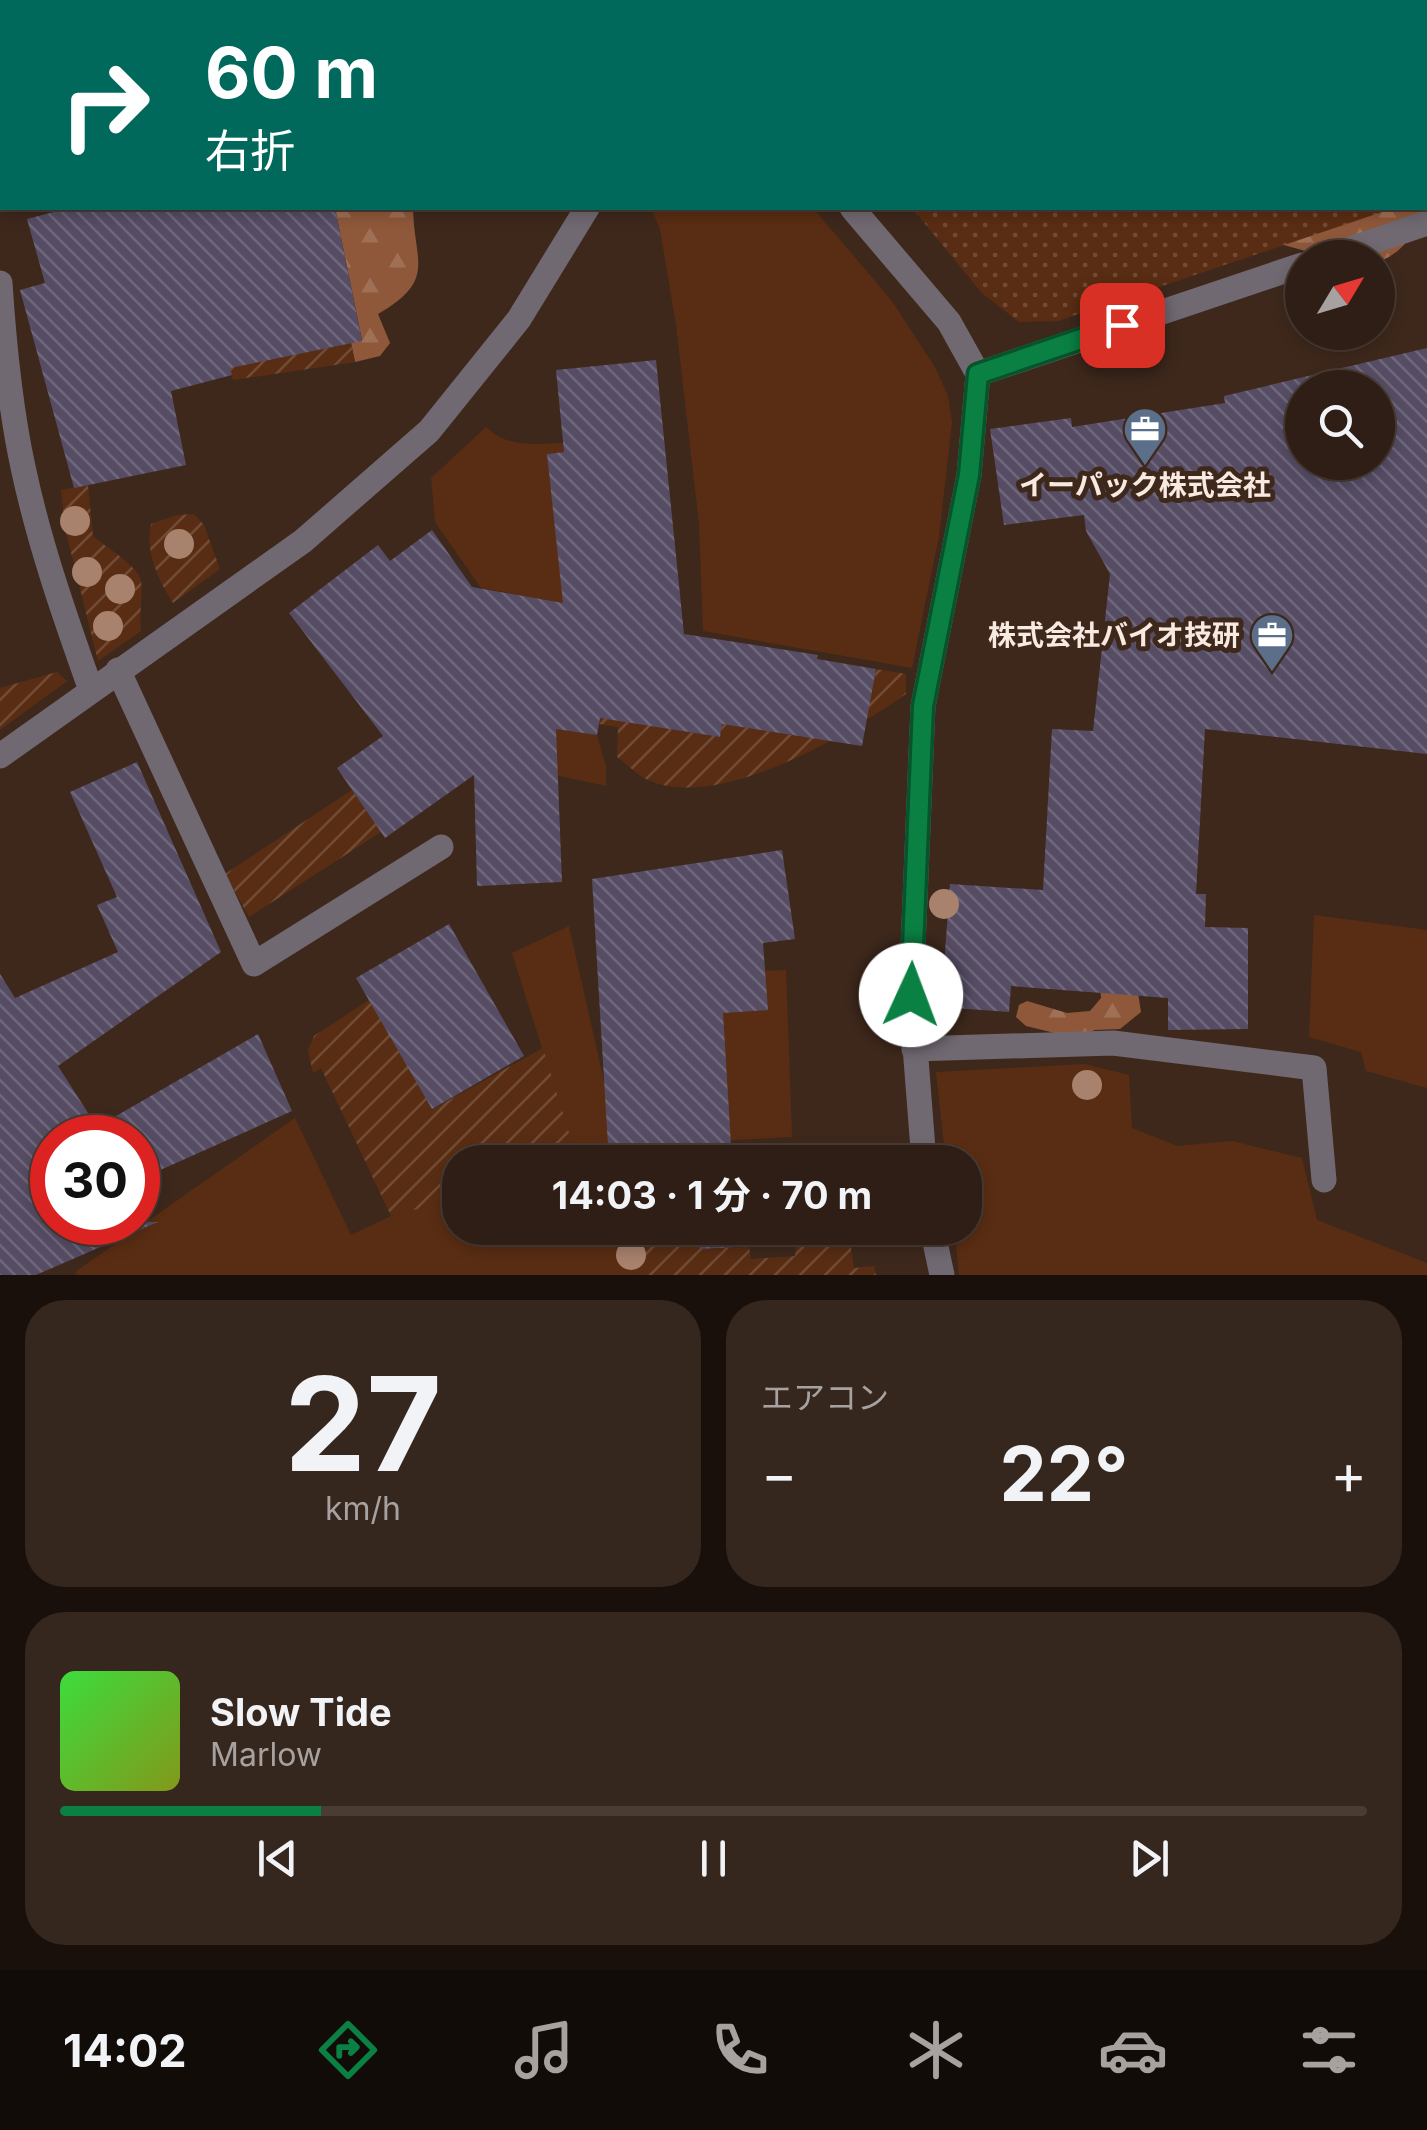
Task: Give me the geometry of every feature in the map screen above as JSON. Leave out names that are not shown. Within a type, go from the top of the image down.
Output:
[{"type":"street","points":[[0,756],[303,541],[429,430],[519,319],[587,210]]},
{"type":"street","points":[[854,210],[949,322],[978,374],[969,475],[923,706],[911,995],[922,1145]]},
{"type":"street","points":[[1377,240],[1427,223]]},
{"type":"street","points":[[978,374],[1285,271]]},
{"type":"street","points":[[0,283],[6,360],[23,467],[58,598],[92,690]]},
{"type":"street","points":[[118,670],[254,964],[441,847]]},
{"type":"street","points":[[914,1049],[1113,1043],[1314,1068],[1324,1180]]},
{"type":"street","points":[[936,1245],[942,1275]]},
{"type":"shaded area","points":[[190,210],[262,210],[272,261],[278,358],[351,343],[355,362],[233,380]]},
{"type":"shaded area","points":[[652,210],[815,210],[892,301],[936,369],[948,396],[952,423],[939,536],[912,668],[703,631],[699,523],[676,325],[660,229]]},
{"type":"shaded area","points":[[914,210],[1388,210],[1299,240],[1285,240],[1285,245],[1058,321],[1019,322],[982,293]]},
{"type":"shaded area","points":[[486,427],[512,442],[563,443],[564,452],[547,454],[559,560],[573,605],[481,588],[435,522],[431,478]]},
{"type":"shaded area","points":[[88,485],[93,536],[134,569],[141,586],[141,631],[98,661],[65,528],[61,490]]},
{"type":"shaded area","points":[[194,514],[204,525],[220,569],[173,603],[154,565],[151,524]]},
{"type":"shaded area","points":[[618,612],[669,729],[720,737],[722,724],[805,737],[811,700],[868,710],[876,669],[906,674],[906,694],[818,747],[746,777],[711,786],[677,787],[648,780],[617,757],[618,727],[599,724]]},
{"type":"shaded area","points":[[57,672],[67,681],[0,730],[0,688]]},
{"type":"shaded area","points":[[531,725],[597,735],[606,766],[606,786],[509,765]]},
{"type":"shaded area","points":[[352,790],[381,832],[249,917],[225,874]]},
{"type":"shaded area","points":[[1314,915],[1427,930],[1427,1088],[1366,1071],[1361,1052],[1309,1037]]},
{"type":"shaded area","points":[[569,926],[605,1086],[720,972],[786,970],[792,1137],[573,1145],[512,953]]},
{"type":"shaded area","points":[[369,1000],[433,1109],[543,1048],[573,1145],[442,1145],[442,1203],[391,1216],[321,1068],[313,1073],[308,1050],[314,1036]]},
{"type":"shaded area","points":[[1085,1064],[1129,1075],[1132,1128],[1177,1146],[1232,1141],[1302,1158],[1317,1220],[1427,1263],[1427,1275],[959,1275],[956,1245],[982,1245],[982,1145],[944,1145],[936,1072]]},
{"type":"shaded area","points":[[295,1118],[351,1235],[391,1216],[442,1203],[442,1245],[627,1245],[633,1275],[76,1275],[114,1245],[160,1245],[160,1212]]},
{"type":"shaded area","points":[[627,1245],[749,1247],[751,1259],[795,1256],[796,1245],[851,1245],[854,1268],[874,1266],[876,1275],[633,1275]]},
{"type":"green space","points":[[335,210],[413,210],[418,256],[415,280],[408,291],[378,314],[390,343],[380,356],[355,362],[351,343],[362,340]]},
{"type":"green space","points":[[1263,210],[1425,210],[1416,230],[1395,252],[1395,240],[1285,240],[1285,245],[1273,242]]},
{"type":"green space","points":[[1100,983],[1138,993],[1141,1012],[1120,1029],[1095,1030],[1075,1038],[1026,1026],[1016,1017],[1019,1005],[1027,1001],[1067,1013],[1090,1011],[1101,998]]},
{"type":"building","points":[[61,210],[335,210],[362,341],[230,368],[232,375],[171,391],[186,465],[74,488],[20,290],[45,283],[27,219]]},
{"type":"building","points":[[1427,348],[1427,754],[1205,729],[1196,894],[1206,894],[1205,927],[1248,928],[1248,1029],[1168,1030],[1168,998],[1011,986],[1009,1012],[941,1007],[950,884],[1043,890],[1052,729],[1093,731],[1110,574],[1086,531],[1084,515],[1004,525],[990,429],[1071,418],[1072,427],[1225,403],[1224,396],[1285,382],[1285,480],[1395,480],[1395,370],[1334,370]]},
{"type":"building","points":[[656,360],[684,634],[818,655],[817,659],[876,669],[862,746],[722,724],[720,737],[600,718],[597,735],[556,729],[562,882],[477,886],[474,775],[385,838],[337,768],[383,736],[289,613],[378,545],[390,561],[432,530],[472,587],[563,603],[547,454],[564,452],[556,370]]},
{"type":"building","points":[[137,762],[221,952],[58,1066],[89,1115],[30,1115],[30,1245],[105,1245],[36,1275],[0,1275],[0,974],[15,998],[118,952],[97,905],[117,897],[70,792]]},
{"type":"building","points":[[782,850],[795,939],[763,943],[768,1010],[723,1013],[731,1145],[608,1145],[592,879]]},
{"type":"building","points":[[449,924],[524,1056],[432,1109],[356,978]]},
{"type":"building","points":[[258,1034],[292,1111],[160,1170],[160,1115],[118,1115]]},
{"type":"building","points":[[699,1245],[775,1245],[700,1249]]},
{"type":"place","name":"イーパック株式会社","points":[[1145,467]]},
{"type":"place","name":"株式会社バイオ技研","points":[[1272,673]]},
{"type":"route","points":[[911,995],[923,706],[969,475],[978,374],[1122,325]]}]
